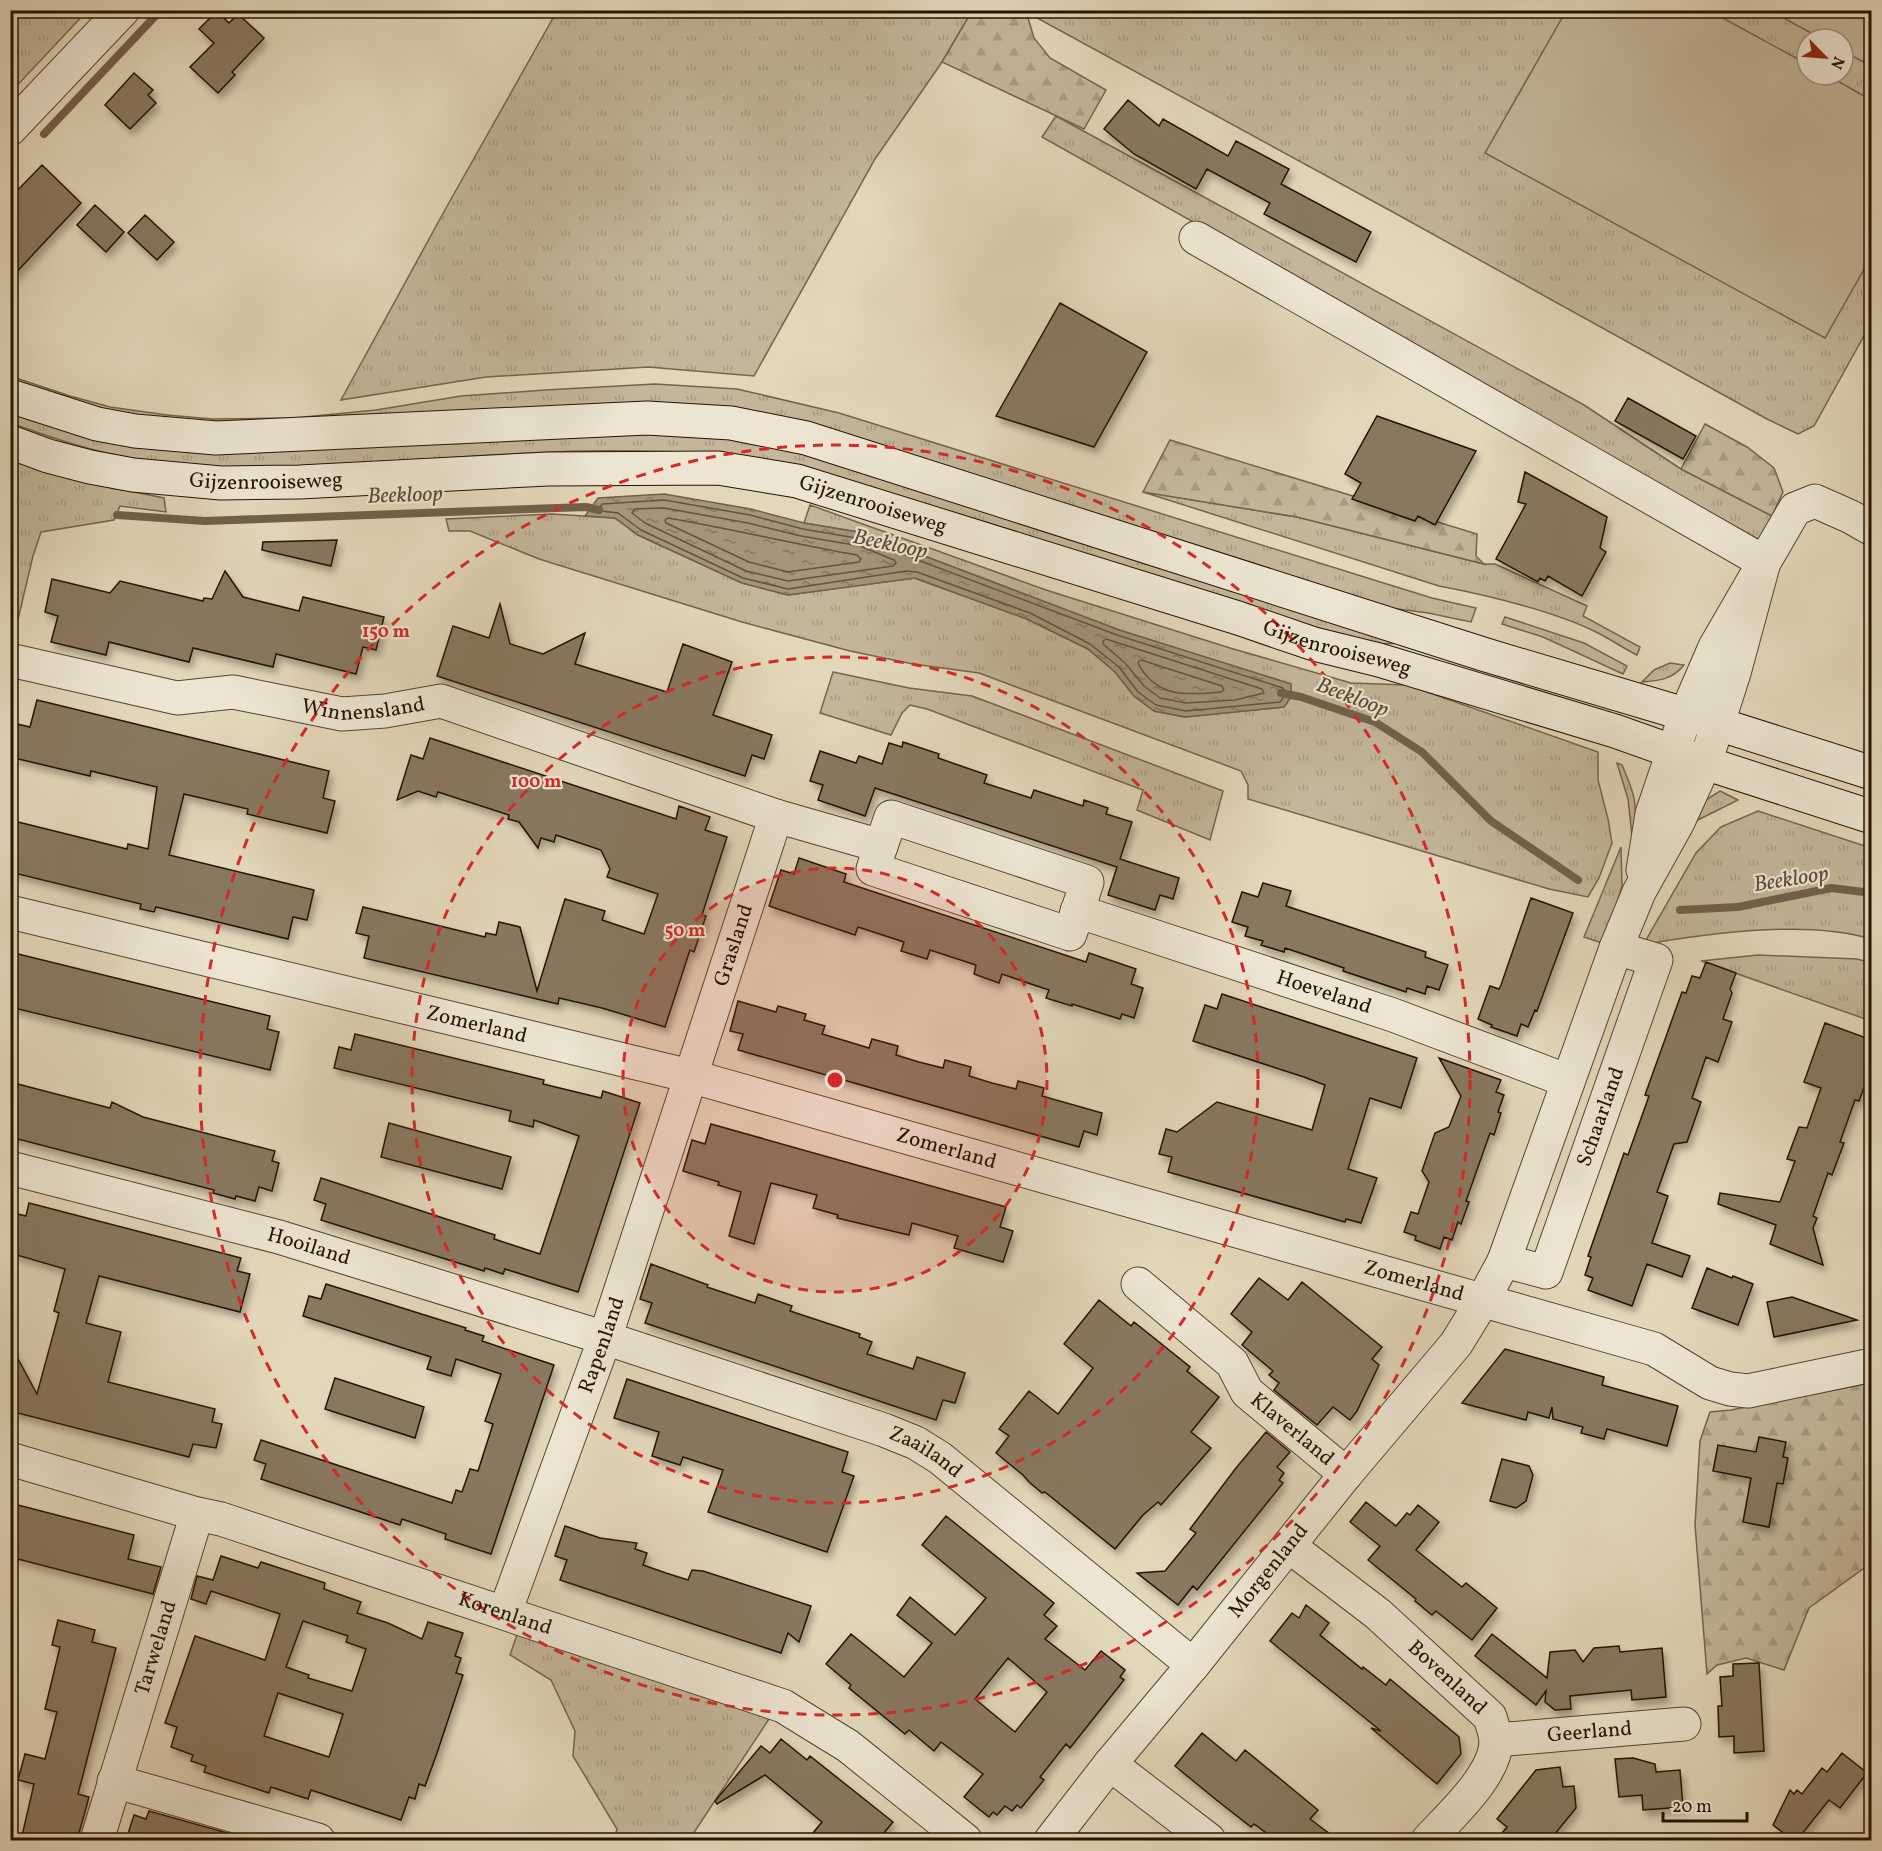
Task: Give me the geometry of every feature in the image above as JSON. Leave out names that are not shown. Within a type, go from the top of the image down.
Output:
[{"type":"street","points":[[10,129],[123,10]]},
{"type":"street","points":[[1196,238],[1764,562]]},
{"type":"street","name":"Gijzenrooiseweg","points":[[10,396],[97,424],[145,432],[216,438],[647,418],[731,423],[795,436],[1486,655],[1872,772]]},
{"type":"street","name":"Gijzenrooiseweg","points":[[10,442],[48,456],[101,469],[178,480],[221,483],[300,482],[582,468],[718,468],[797,481],[1238,618],[1314,644],[1391,664],[1615,731],[1872,817]]},
{"type":"street","points":[[1686,714],[1715,647],[1795,509],[1815,501],[1872,529]]},
{"type":"street","points":[[1705,763],[1764,562]]},
{"type":"street","name":"Winnensland","points":[[10,660],[177,698],[233,692],[342,714],[385,711],[441,702],[776,816]]},
{"type":"street","name":"Schaarland","points":[[1639,892],[1652,814],[1686,714]]},
{"type":"street","name":"Schaarland","points":[[1484,1300],[1504,1261],[1616,948],[1639,892],[1678,822],[1705,763]]},
{"type":"street","points":[[776,816],[881,846]]},
{"type":"street","name":"Grasland","points":[[690,1076],[776,816]]},
{"type":"street","points":[[891,817],[1088,882],[1077,911],[1070,934],[873,869],[891,817]]},
{"type":"street","name":"Hoeveland","points":[[1077,911],[1393,1015],[1569,1081]]},
{"type":"street","name":"Zomerland","points":[[10,912],[690,1076],[1654,1349],[1710,1383],[1730,1389],[1748,1391],[1872,1365]]},
{"type":"street","name":"Schaarland","points":[[1504,1261],[1546,1272],[1656,960],[1616,948]]},
{"type":"street","name":"Rapenland","points":[[505,1612],[604,1338],[690,1076]]},
{"type":"street","name":"Hooiland","points":[[10,1168],[279,1237],[604,1338]]},
{"type":"street","name":"Klaverland","points":[[1138,1284],[1232,1363],[1247,1392],[1346,1474]]},
{"type":"street","name":"Morgenland","points":[[1051,1840],[1346,1474],[1456,1344],[1484,1300]]},
{"type":"street","name":"Zaailand","points":[[604,1338],[872,1426],[916,1443],[940,1458],[1193,1665]]},
{"type":"street","name":"Korenland","points":[[10,1459],[221,1519],[783,1706],[848,1746],[964,1840]]},
{"type":"street","name":"Tarweland","points":[[97,1840],[197,1514]]},
{"type":"street","name":"Bovenland","points":[[1290,1546],[1378,1614],[1490,1717],[1496,1740],[1494,1758],[1485,1775],[1428,1840]]},
{"type":"street","name":"Geerland","points":[[1496,1740],[1684,1724]]},
{"type":"street","points":[[1110,1764],[1209,1840]]},
{"type":"street","points":[[114,1781],[318,1840]]},
{"type":"green space","points":[[1042,10],[1871,11],[1871,323],[1814,426],[1798,434],[1037,18]]},
{"type":"green space","points":[[10,11],[87,11],[11,92]]},
{"type":"green space","points":[[557,11],[972,11],[942,62],[875,159],[754,376],[648,367],[486,377],[341,400],[446,208]]},
{"type":"green space","points":[[972,11],[1032,11],[1028,18],[1034,38],[1050,58],[1106,90],[1084,129],[942,62]]},
{"type":"green space","points":[[1566,11],[1710,11],[1795,57],[1795,87],[1848,87],[1871,100],[1871,257],[1825,338],[1485,153]]},
{"type":"green space","points":[[1771,11],[1871,11],[1871,66],[1855,57],[1855,27],[1800,27]]},
{"type":"green space","points":[[1056,116],[1584,405],[1681,469],[1772,516],[1761,541],[1042,137]]},
{"type":"green space","points":[[10,376],[110,407],[213,419],[294,418],[376,410],[461,396],[545,390],[655,384],[737,389],[839,413],[1432,598],[1476,608],[1471,622],[1383,607],[796,425],[292,427],[146,423],[11,385]]},
{"type":"green space","points":[[10,406],[57,423],[647,428],[802,447],[1412,642],[1356,646],[731,454],[572,451],[300,466],[218,467],[164,463],[121,456],[57,439],[11,423]]},
{"type":"green space","points":[[1705,424],[1747,447],[1774,468],[1783,492],[1772,516],[1681,469]]},
{"type":"green space","points":[[1170,440],[1477,534],[1476,556],[1484,564],[1297,517],[1143,492]]},
{"type":"green space","points":[[10,459],[94,484],[164,498],[166,512],[120,506],[114,520],[41,532],[11,649]]},
{"type":"green space","points":[[1143,492],[1297,517],[1484,564],[1495,564],[1587,606],[1583,616],[1640,647],[1637,655],[1579,624],[1540,611],[1439,586]]},
{"type":"green space","points":[[810,505],[1046,590],[1230,648],[1351,683],[1407,685],[1598,752],[1598,780],[1612,843],[1599,878],[1588,897],[1549,889],[1248,799],[1248,785],[1241,771],[979,673],[913,664],[850,651],[742,622],[539,559],[470,531],[449,531],[446,519],[552,514],[615,518],[638,535],[742,583],[788,595],[914,578],[1027,619],[1088,649],[1115,672],[1134,696],[1154,711],[1185,717],[1284,707],[1291,697],[1291,684],[1119,630],[864,533],[804,523]]},
{"type":"green space","points":[[1505,617],[1584,643],[1627,666],[1623,674],[1543,637],[1502,624]]},
{"type":"green space","points":[[1670,663],[1684,665],[1680,670],[1665,678],[1642,682],[1654,670]]},
{"type":"green space","points":[[833,672],[909,688],[972,696],[1223,791],[1210,840],[1137,810],[1143,790],[927,709],[910,705],[902,713],[891,735],[820,713]]},
{"type":"green space","points":[[1617,763],[1622,765],[1634,799],[1633,836],[1628,799]]},
{"type":"green space","points":[[1720,791],[1738,800],[1696,821],[1696,806]]},
{"type":"green space","points":[[1758,811],[1871,848],[1871,939],[1846,933],[1792,929],[1734,932],[1653,943],[1646,940],[1696,853],[1721,827]]},
{"type":"green space","points":[[1621,847],[1622,886],[1605,944],[1584,937]]},
{"type":"green space","points":[[1758,955],[1857,959],[1871,963],[1871,1021],[1701,961]]},
{"type":"green space","points":[[1871,1383],[1871,1563],[1809,1608],[1784,1670],[1746,1658],[1717,1665],[1707,1674],[1695,1525],[1700,1441],[1710,1412]]},
{"type":"green space","points":[[518,1632],[773,1713],[689,1840],[614,1840],[617,1829],[573,1756],[575,1731],[551,1680],[510,1655]]},
{"type":"water","points":[[664,494],[751,509],[804,523],[864,533],[1119,630],[1291,684],[1291,697],[1284,707],[1185,717],[1154,711],[1134,696],[1115,672],[1088,649],[1027,619],[915,578],[788,595],[742,583],[638,535],[615,518],[585,516],[598,498]]},
{"type":"building","points":[[217,11],[229,23],[238,14],[264,38],[232,72],[235,75],[218,93],[190,67],[214,43],[199,29]]},
{"type":"building","points":[[134,73],[153,90],[148,95],[156,103],[130,129],[105,105]]},
{"type":"building","points":[[1128,100],[1159,126],[1163,119],[1228,156],[1236,141],[1289,169],[1281,184],[1371,232],[1356,262],[1264,214],[1270,203],[1207,169],[1196,189],[1134,154],[1104,129]]},
{"type":"building","points":[[42,165],[81,203],[10,279],[10,198]]},
{"type":"building","points":[[95,205],[124,232],[106,252],[77,225]]},
{"type":"building","points":[[145,215],[174,242],[157,260],[128,233]]},
{"type":"building","points":[[1060,303],[1147,352],[1094,447],[996,416]]},
{"type":"building","points":[[1628,398],[1696,436],[1683,459],[1615,421]]},
{"type":"building","points":[[1377,416],[1476,451],[1435,525],[1418,516],[1415,521],[1352,499],[1361,483],[1345,474]]},
{"type":"building","points":[[1525,472],[1607,517],[1600,548],[1606,552],[1582,596],[1548,576],[1545,581],[1540,578],[1538,582],[1496,559],[1526,504],[1518,502]]},
{"type":"building","points":[[337,540],[331,566],[262,550],[263,542]]},
{"type":"building","points":[[225,571],[243,597],[299,611],[303,597],[384,617],[376,650],[363,647],[356,674],[276,654],[273,667],[193,648],[189,662],[109,642],[106,655],[51,642],[58,616],[45,612],[52,579],[110,593],[120,581],[203,601],[204,598],[212,599]]},
{"type":"building","points":[[500,604],[510,644],[543,654],[585,633],[575,664],[667,692],[683,644],[732,662],[713,715],[772,735],[764,759],[752,755],[745,776],[437,676],[453,626],[489,638]]},
{"type":"building","points":[[37,700],[329,771],[323,798],[335,801],[327,833],[247,814],[248,809],[184,794],[169,855],[314,890],[307,920],[293,917],[288,939],[156,907],[154,912],[140,909],[141,904],[10,872],[10,820],[127,849],[128,844],[148,849],[157,787],[91,771],[90,776],[10,757],[17,724],[30,727]]},
{"type":"building","points":[[430,738],[676,819],[679,806],[710,817],[705,830],[727,837],[702,915],[706,916],[694,952],[690,950],[665,1027],[559,998],[558,1004],[364,958],[369,936],[356,933],[363,907],[485,937],[486,933],[496,935],[499,922],[520,927],[537,991],[565,899],[605,911],[602,920],[644,934],[658,894],[607,877],[610,869],[601,850],[556,835],[554,842],[541,838],[538,848],[519,822],[508,819],[509,815],[438,792],[436,797],[418,791],[397,800],[411,755],[423,759]]},
{"type":"building","points":[[903,742],[939,754],[938,758],[987,775],[984,783],[1031,798],[1034,790],[1083,806],[1084,800],[1108,808],[1106,814],[1132,822],[1120,859],[1179,878],[1173,899],[1160,895],[1155,910],[1108,895],[1117,867],[875,788],[865,816],[818,800],[823,785],[810,781],[820,751],[856,763],[859,756],[882,764],[889,743],[902,747]]},
{"type":"building","points":[[799,858],[846,874],[844,882],[1086,962],[1089,953],[1136,969],[1131,984],[1143,988],[1134,1018],[1122,1014],[1120,1019],[1072,1004],[1072,1006],[1046,998],[1049,990],[1002,974],[999,983],[974,974],[976,965],[930,950],[927,959],[901,951],[904,942],[858,927],[855,935],[769,906],[781,870],[794,874]]},
{"type":"building","points":[[1263,883],[1291,891],[1286,906],[1426,952],[1425,957],[1448,965],[1439,990],[1427,986],[1425,994],[1407,988],[1406,992],[1285,948],[1284,952],[1261,945],[1263,941],[1245,936],[1248,927],[1232,922],[1242,892],[1258,897]]},
{"type":"building","points":[[1531,898],[1573,913],[1537,1011],[1535,1010],[1528,1027],[1521,1024],[1517,1036],[1491,1027],[1492,1025],[1478,1019],[1490,986],[1499,989],[1501,985]]},
{"type":"building","points":[[10,952],[270,1016],[267,1029],[279,1032],[270,1070],[10,1007]]},
{"type":"building","points":[[1706,962],[1736,973],[1723,1019],[1732,1022],[1718,1062],[1706,1057],[1692,1098],[1701,1102],[1687,1142],[1674,1144],[1657,1192],[1668,1196],[1652,1243],[1690,1256],[1682,1277],[1647,1264],[1632,1306],[1588,1290],[1593,1278],[1585,1275],[1591,1257],[1588,1256],[1624,1153],[1628,1155],[1649,1096],[1645,1095],[1682,992],[1686,993],[1692,976],[1700,978]]},
{"type":"building","points":[[1222,994],[1417,1058],[1401,1108],[1370,1098],[1348,1169],[1377,1178],[1361,1223],[1346,1219],[1345,1222],[1168,1172],[1172,1157],[1159,1154],[1166,1129],[1177,1132],[1217,1102],[1312,1130],[1325,1085],[1193,1041],[1205,1005],[1217,1009]]},
{"type":"building","points":[[738,1001],[776,1012],[778,1006],[806,1014],[804,1020],[825,1026],[822,1034],[869,1048],[872,1039],[898,1046],[896,1055],[919,1062],[943,1068],[945,1060],[971,1067],[969,1076],[992,1083],[1016,1089],[1018,1081],[1044,1088],[1042,1096],[1102,1113],[1097,1135],[1084,1131],[1079,1147],[738,1050],[743,1034],[730,1031]]},
{"type":"building","points":[[1825,1023],[1872,1040],[1872,1066],[1859,1101],[1855,1100],[1840,1142],[1844,1143],[1832,1175],[1828,1173],[1813,1216],[1817,1218],[1813,1228],[1823,1265],[1770,1244],[1776,1225],[1718,1204],[1720,1193],[1780,1202],[1795,1161],[1787,1159],[1799,1127],[1807,1128],[1821,1088],[1804,1082]]},
{"type":"building","points":[[355,1034],[544,1080],[543,1084],[601,1098],[603,1091],[640,1103],[578,1292],[505,1269],[503,1274],[485,1268],[484,1271],[321,1220],[326,1204],[314,1200],[321,1178],[495,1235],[494,1239],[540,1254],[579,1136],[534,1120],[533,1127],[509,1121],[511,1111],[334,1068],[339,1047],[351,1050]]},
{"type":"building","points":[[1439,1058],[1501,1080],[1496,1092],[1504,1095],[1494,1135],[1490,1133],[1466,1201],[1469,1202],[1461,1224],[1458,1222],[1452,1240],[1444,1237],[1440,1249],[1415,1240],[1416,1236],[1404,1232],[1411,1212],[1418,1214],[1429,1182],[1422,1171],[1435,1133],[1449,1127],[1461,1096]]},
{"type":"building","points":[[10,1082],[110,1108],[112,1102],[143,1117],[275,1151],[272,1161],[279,1163],[272,1191],[259,1187],[255,1201],[236,1196],[235,1199],[213,1193],[214,1190],[10,1137]]},
{"type":"building","points":[[389,1123],[511,1157],[502,1189],[381,1157]]},
{"type":"building","points":[[711,1124],[1006,1207],[1000,1227],[1013,1231],[1003,1262],[954,1248],[958,1236],[912,1223],[909,1235],[837,1218],[838,1215],[813,1208],[817,1195],[771,1183],[754,1244],[729,1236],[741,1192],[718,1185],[719,1182],[683,1171],[692,1140],[705,1144]]},
{"type":"building","points":[[29,1203],[241,1258],[237,1271],[250,1274],[240,1312],[99,1276],[86,1323],[121,1332],[108,1382],[215,1409],[212,1422],[222,1424],[216,1448],[193,1444],[189,1457],[10,1411],[10,1344],[37,1394],[59,1313],[54,1311],[65,1269],[10,1253],[10,1212],[26,1216]]},
{"type":"building","points":[[651,1264],[708,1285],[707,1287],[755,1303],[758,1294],[792,1306],[790,1311],[860,1334],[859,1337],[872,1342],[867,1354],[913,1369],[917,1357],[965,1373],[955,1403],[943,1400],[936,1420],[645,1323],[652,1303],[640,1299]]},
{"type":"building","points":[[1707,1268],[1753,1284],[1738,1325],[1692,1308]]},
{"type":"building","points":[[1259,1278],[1288,1300],[1302,1282],[1382,1347],[1372,1359],[1379,1365],[1357,1411],[1350,1420],[1333,1407],[1317,1425],[1274,1390],[1279,1383],[1269,1375],[1273,1371],[1242,1345],[1252,1332],[1231,1314]]},
{"type":"building","points":[[326,1284],[466,1328],[465,1330],[484,1336],[482,1341],[554,1365],[491,1554],[445,1539],[446,1534],[402,1519],[400,1525],[261,1479],[266,1464],[254,1460],[261,1440],[452,1503],[456,1490],[462,1492],[470,1469],[478,1471],[493,1424],[485,1421],[501,1374],[456,1359],[451,1376],[427,1369],[431,1357],[303,1316],[309,1296],[321,1299]]},
{"type":"building","points":[[1792,1297],[1857,1320],[1774,1337],[1767,1302]]},
{"type":"building","points":[[1099,1300],[1131,1326],[1134,1322],[1169,1350],[1190,1367],[1187,1371],[1219,1397],[1191,1432],[1211,1448],[1161,1505],[1158,1502],[1143,1515],[1115,1549],[1045,1492],[1042,1493],[996,1453],[1009,1436],[999,1429],[1029,1391],[1058,1414],[1093,1368],[1064,1344]]},
{"type":"building","points":[[1505,1349],[1604,1377],[1602,1385],[1678,1406],[1667,1446],[1607,1429],[1604,1439],[1581,1433],[1583,1427],[1553,1419],[1552,1407],[1549,1418],[1528,1412],[1526,1420],[1462,1403]]},
{"type":"building","points":[[335,1378],[424,1407],[415,1438],[325,1409]]},
{"type":"building","points":[[627,1379],[848,1452],[842,1472],[854,1476],[827,1552],[708,1512],[723,1470],[683,1457],[680,1465],[652,1456],[659,1432],[614,1418]]},
{"type":"building","points":[[1266,1432],[1290,1452],[1277,1467],[1284,1473],[1279,1480],[1283,1483],[1197,1590],[1193,1586],[1178,1605],[1137,1573],[1165,1571],[1196,1533],[1190,1529]]},
{"type":"building","points":[[1759,1437],[1786,1442],[1783,1457],[1788,1458],[1783,1484],[1777,1483],[1769,1527],[1743,1522],[1751,1478],[1713,1471],[1718,1445],[1756,1452]]},
{"type":"building","points":[[1502,1459],[1529,1466],[1533,1475],[1526,1501],[1516,1508],[1490,1501]]},
{"type":"building","points":[[1366,1502],[1396,1526],[1407,1513],[1410,1515],[1418,1505],[1439,1522],[1416,1550],[1462,1587],[1466,1583],[1497,1608],[1472,1640],[1436,1611],[1432,1615],[1368,1560],[1380,1546],[1350,1522]]},
{"type":"building","points":[[10,1503],[134,1535],[128,1559],[161,1567],[153,1594],[10,1557]]},
{"type":"building","points":[[946,1516],[1054,1603],[1044,1615],[1057,1626],[1045,1639],[1085,1670],[1101,1651],[1125,1670],[1120,1677],[1124,1680],[1070,1748],[1066,1744],[1040,1777],[1044,1780],[1021,1808],[1017,1805],[1012,1811],[1005,1806],[997,1815],[993,1812],[989,1817],[964,1797],[983,1774],[941,1742],[934,1751],[909,1730],[905,1734],[849,1688],[851,1685],[826,1664],[851,1634],[904,1677],[932,1643],[897,1615],[910,1597],[955,1635],[986,1598],[922,1545]],"holes":[[[1008,1658],[1047,1692],[1015,1732],[975,1699]]]},
{"type":"building","points":[[565,1526],[600,1538],[637,1543],[635,1549],[647,1553],[643,1565],[666,1573],[688,1580],[692,1570],[703,1571],[811,1606],[799,1642],[788,1633],[781,1653],[560,1580],[567,1560],[555,1556]]},
{"type":"building","points":[[221,1556],[258,1568],[261,1562],[325,1583],[324,1589],[361,1602],[357,1613],[388,1623],[422,1639],[428,1622],[463,1633],[455,1656],[461,1658],[456,1673],[463,1675],[425,1786],[419,1784],[415,1799],[409,1797],[401,1820],[311,1790],[308,1799],[271,1787],[269,1793],[204,1772],[206,1766],[191,1761],[193,1755],[171,1747],[177,1727],[165,1723],[195,1636],[265,1660],[280,1614],[211,1591],[206,1604],[191,1599],[197,1576],[213,1580]],"holes":[[[303,1621],[348,1636],[346,1642],[366,1649],[352,1691],[308,1678],[309,1675],[286,1667]],[[278,1693],[343,1714],[329,1757],[264,1736]]]},
{"type":"building","points":[[1306,1605],[1329,1623],[1320,1635],[1386,1685],[1390,1679],[1459,1737],[1461,1754],[1437,1784],[1371,1728],[1381,1731],[1270,1641],[1292,1613],[1299,1618]]},
{"type":"building","points":[[58,1620],[95,1630],[92,1642],[116,1648],[78,1794],[89,1797],[77,1840],[21,1840],[34,1784],[18,1780],[25,1754],[45,1759],[57,1712],[45,1709],[60,1647],[52,1645]]},
{"type":"building","points":[[1492,1634],[1547,1678],[1550,1652],[1575,1650],[1583,1662],[1594,1648],[1619,1646],[1620,1652],[1662,1648],[1666,1697],[1632,1700],[1631,1690],[1570,1696],[1571,1709],[1555,1710],[1545,1702],[1546,1691],[1536,1705],[1475,1656]]},
{"type":"building","points":[[1759,1663],[1764,1751],[1734,1753],[1734,1736],[1719,1737],[1718,1706],[1722,1706],[1720,1677],[1733,1676],[1733,1664]]},
{"type":"building","points":[[1202,1733],[1236,1761],[1245,1750],[1318,1810],[1310,1819],[1338,1840],[1276,1840],[1254,1824],[1251,1827],[1214,1798],[1175,1766]]},
{"type":"building","points":[[781,1739],[807,1760],[810,1756],[893,1822],[878,1840],[807,1840],[822,1822],[765,1775],[717,1804],[715,1801],[761,1746],[770,1753]]},
{"type":"building","points":[[1842,1753],[1867,1773],[1840,1808],[1829,1800],[1797,1840],[1793,1840],[1773,1825],[1790,1790],[1794,1794],[1797,1790],[1802,1794],[1822,1768],[1827,1772]]},
{"type":"building","points":[[1633,1758],[1655,1764],[1656,1772],[1680,1770],[1683,1807],[1643,1810],[1642,1795],[1619,1797],[1615,1759]]},
{"type":"building","points":[[1560,1767],[1563,1787],[1574,1786],[1576,1808],[1550,1840],[1496,1840],[1507,1827],[1497,1819],[1536,1770]]},
{"type":"building","points":[[149,1811],[238,1836],[237,1840],[126,1840],[134,1815],[146,1819]]},
{"type":"waterway","points":[[44,134],[161,10]]},
{"type":"waterway","name":"Beekloop","points":[[117,515],[205,521],[586,507],[599,510]]},
{"type":"waterway","name":"Beekloop","points":[[1281,693],[1301,697],[1375,722],[1422,752],[1491,821],[1578,880]]},
{"type":"waterway","name":"Beekloop","points":[[1680,910],[1738,907],[1831,888],[1872,893]]}]
